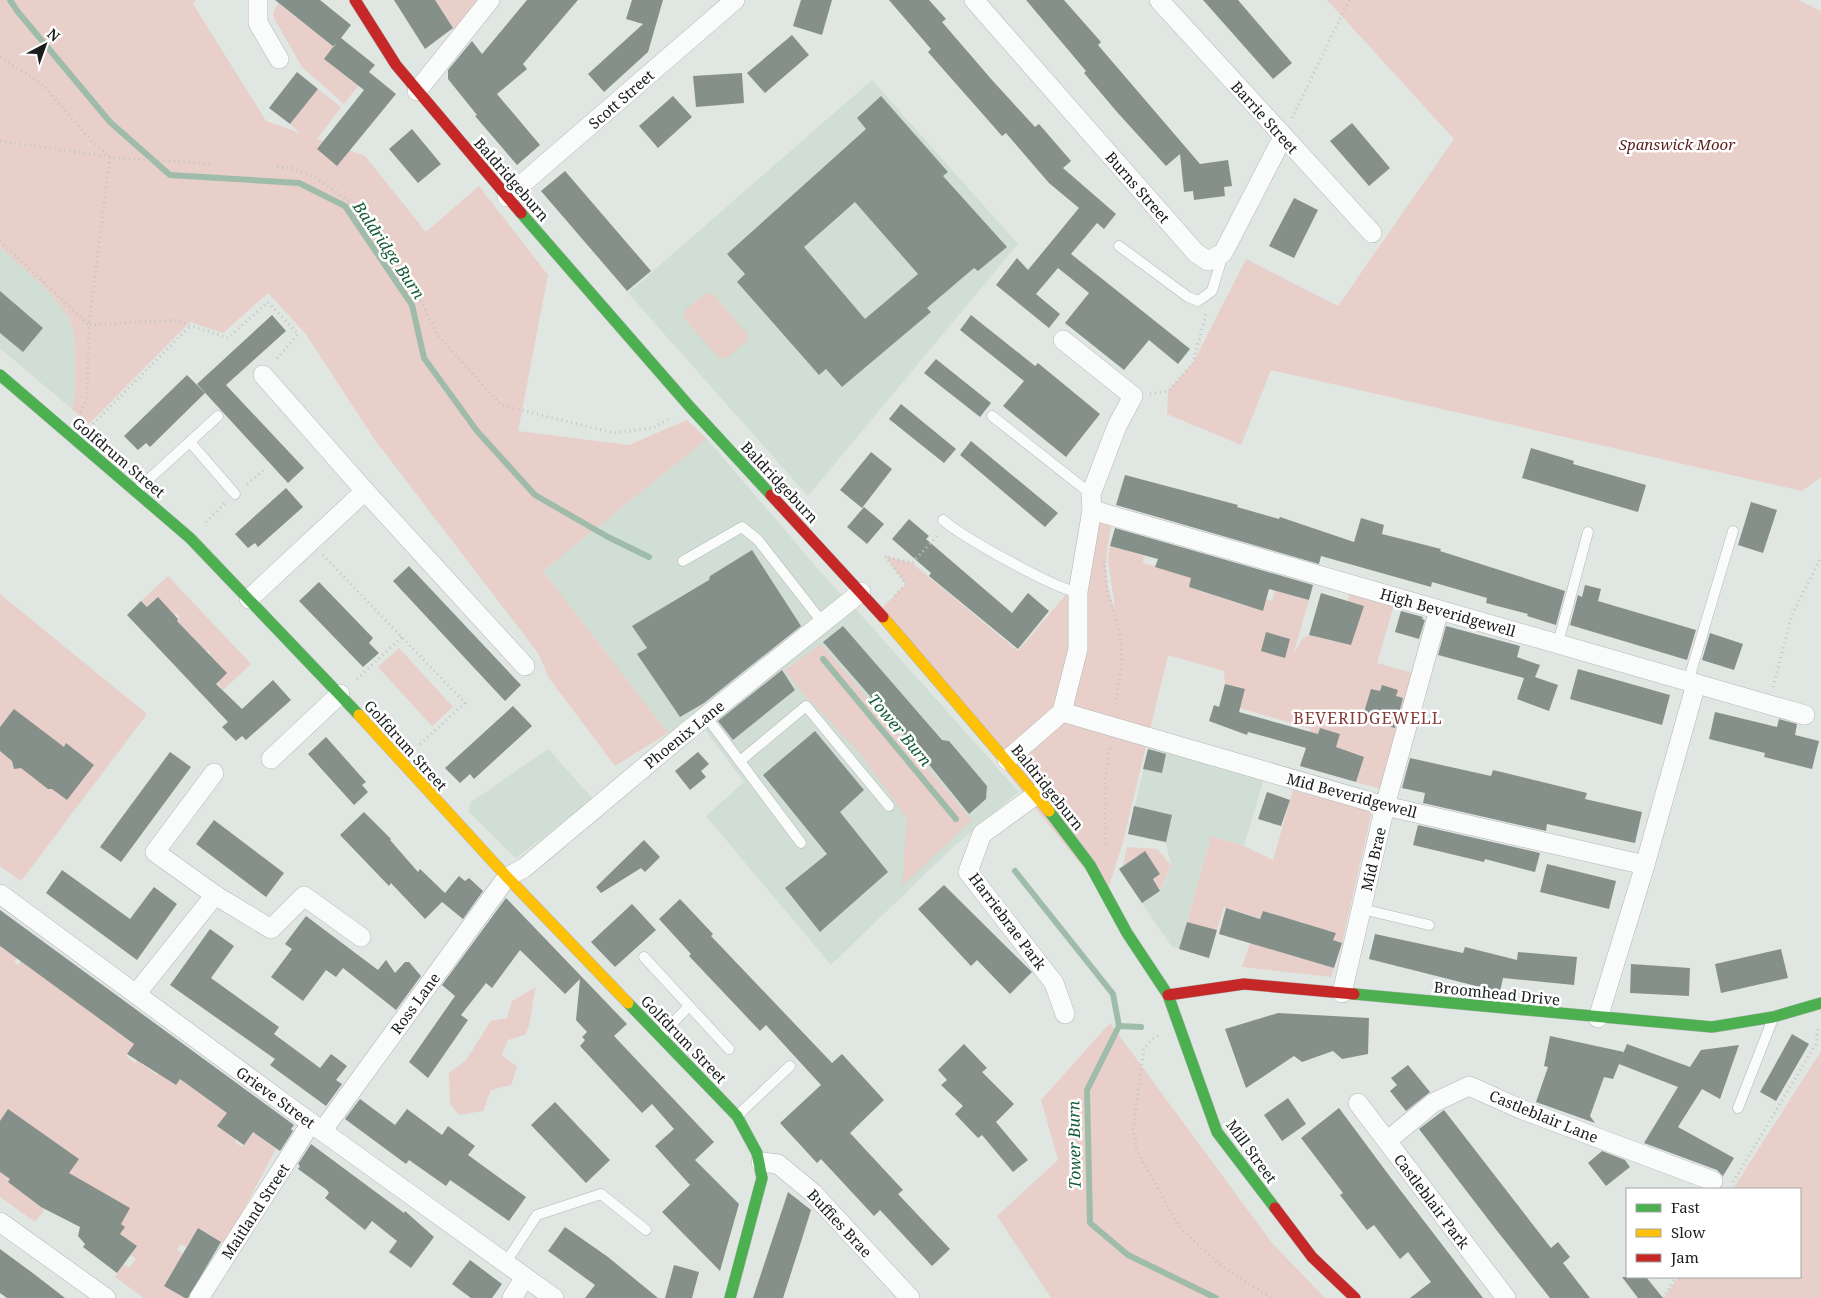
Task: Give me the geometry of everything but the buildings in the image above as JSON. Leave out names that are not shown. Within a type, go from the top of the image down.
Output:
[{"type":"main road","name":"Baldridgeburn","points":[[355,0],[396,65],[507,197],[690,407],[861,592],[1037,794],[1090,865],[1127,933],[1168,995]]},
{"type":"main road","name":"Golfdrum Street","points":[[0,375],[190,538],[249,598],[340,694],[507,877],[737,1116],[751,1138],[761,1162]]},
{"type":"main road","name":"Broomhead Drive","points":[[1168,995],[1244,984],[1712,1027],[1773,1017],[1820,1003]]},
{"type":"main road","name":"Mill Street","points":[[1168,995],[1217,1132],[1312,1256],[1355,1298]]},
{"type":"main road","points":[[730,1298],[762,1178],[761,1162]]},
{"type":"street","points":[[258,0],[258,23],[279,59]]},
{"type":"street","points":[[417,90],[490,0]]},
{"type":"street","name":"Scott Street","points":[[507,197],[735,0]]},
{"type":"street","name":"Burns Street","points":[[974,0],[1196,253],[1208,261],[1223,253]]},
{"type":"street","name":"Barrie Street","points":[[1159,0],[1372,233]]},
{"type":"street","points":[[1223,253],[1283,137]]},
{"type":"street","points":[[1007,760],[1062,712],[1078,649],[1078,592],[1092,502],[1117,426],[1133,396],[1063,340]]},
{"type":"street","points":[[263,375],[364,491],[525,666]]},
{"type":"street","points":[[249,598],[364,491]]},
{"type":"street","name":"High Beveridgewell","points":[[1092,502],[1439,610],[1805,715]]},
{"type":"street","name":"Phoenix Lane","points":[[507,877],[524,868],[685,733],[861,592]]},
{"type":"street","name":"Mid Brae","points":[[1342,993],[1385,806],[1439,610]]},
{"type":"street","points":[[1598,1018],[1645,865],[1692,683]]},
{"type":"street","points":[[271,759],[340,694]]},
{"type":"street","name":"Mid Beveridgewell","points":[[1062,712],[1385,806],[1645,865]]},
{"type":"street","points":[[214,773],[155,852],[215,895],[272,929],[304,896],[361,938]]},
{"type":"street","name":"Harriebrae Park","points":[[1037,794],[982,834],[968,872],[1054,983],[1065,1014]]},
{"type":"street","name":"Ross Lane","points":[[317,1127],[507,877]]},
{"type":"street","name":"Grieve Street","points":[[0,894],[554,1298]]},
{"type":"street","points":[[136,994],[215,895]]},
{"type":"street","name":"Castleblair Lane","points":[[1387,1141],[1433,1103],[1469,1086],[1523,1110],[1721,1185]]},
{"type":"street","name":"Castleblair Park","points":[[1358,1103],[1506,1298]]},
{"type":"street","name":"Maitland Street","points":[[199,1298],[317,1127]]},
{"type":"street","name":"Buffies Brae","points":[[761,1162],[778,1164],[813,1193],[910,1298]]},
{"type":"street","points":[[0,1222],[106,1298]]},
{"type":"street","points":[[512,1298],[525,1277]]},
{"type":"lane","points":[[1120,246],[1188,297],[1198,301],[1212,291],[1223,253]]},
{"type":"lane","points":[[136,490],[218,416]]},
{"type":"lane","points":[[992,416],[1092,502]]},
{"type":"lane","points":[[190,442],[235,494]]},
{"type":"lane","points":[[945,522],[1032,573],[1069,592],[1078,592]]},
{"type":"lane","points":[[683,561],[742,528],[758,540],[823,623]]},
{"type":"lane","points":[[1692,683],[1733,531]]},
{"type":"lane","points":[[1558,643],[1588,532]]},
{"type":"lane","points":[[740,760],[806,706],[888,806]]},
{"type":"lane","points":[[706,716],[801,843]]},
{"type":"lane","points":[[1362,909],[1429,925]]},
{"type":"lane","points":[[644,957],[729,1049]]},
{"type":"lane","points":[[660,1036],[689,1006]]},
{"type":"lane","points":[[1738,1108],[1773,1017]]},
{"type":"lane","points":[[737,1116],[790,1066]]},
{"type":"lane","points":[[506,1262],[537,1215],[601,1194],[646,1230]]},
{"type":"path","points":[[1283,137],[1349,0]]},
{"type":"path","points":[[0,57],[42,84],[89,138],[110,157]]},
{"type":"path","points":[[0,141],[110,157],[213,164]]},
{"type":"path","points":[[65,431],[78,416],[87,399],[89,325],[110,157]]},
{"type":"path","points":[[277,167],[292,168],[316,178],[353,204],[402,262],[437,334],[501,406],[613,434],[653,428],[690,407]]},
{"type":"path","points":[[0,241],[89,325],[173,320],[228,338],[268,302],[298,334],[263,375]]},
{"type":"path","points":[[1133,396],[1168,391],[1192,363],[1212,291]]},
{"type":"path","points":[[76,441],[190,326]]},
{"type":"path","points":[[878,612],[906,584],[885,556],[912,563],[945,522]]},
{"type":"path","points":[[310,541],[465,703],[401,762]]},
{"type":"path","points":[[1768,705],[1792,615],[1821,557]]},
{"type":"path","points":[[340,694],[402,637]]},
{"type":"path","points":[[1721,1185],[1816,1044],[1820,1003]]},
{"type":"path","points":[[1180,1028],[1152,1039],[1144,1048],[1133,1128],[1137,1151],[1180,1228],[1219,1264],[1271,1298]]},
{"type":"path","points":[[1663,1298],[1675,1278]]},
{"type":"shaded area","points":[[872,80],[1018,244],[808,496],[628,293]]},
{"type":"shaded area","points":[[0,247],[48,291],[69,318],[74,333],[76,387],[72,409],[0,348]]},
{"type":"shaded area","points":[[707,439],[824,576],[1019,792],[953,847],[831,965],[706,816],[744,782],[695,716],[668,733],[543,571]]},
{"type":"shaded area","points":[[1151,738],[1266,771],[1244,846],[1211,836],[1179,949],[1172,947],[1142,903],[1161,891],[1171,865],[1166,843],[1128,834]]},
{"type":"shaded area","points":[[548,749],[593,799],[516,858],[468,811],[471,802]]},
{"type":"green space","points":[[0,0],[196,0],[193,4],[266,121],[300,133],[290,124],[318,89],[341,107],[317,139],[365,156],[426,232],[479,186],[548,275],[518,431],[629,445],[687,420],[707,439],[543,571],[668,733],[615,766],[549,678],[538,653],[375,440],[305,333],[268,293],[223,333],[190,322],[89,424],[72,409],[76,387],[74,333],[69,318],[48,291],[0,247]]},
{"type":"green space","points":[[435,0],[479,0],[454,30]]},
{"type":"green space","name":"Spanswick Moor","points":[[1327,0],[1799,0],[1821,11],[1821,477],[1802,491],[1271,370],[1241,445],[1167,414],[1168,391],[1193,363],[1246,259],[1338,306],[1454,139]]},
{"type":"green space","points":[[278,3],[334,47],[325,59],[358,86],[344,104],[302,67],[275,20],[273,13]]},
{"type":"green space","points":[[706,293],[713,294],[747,334],[747,341],[725,359],[719,358],[684,318],[684,311]]},
{"type":"green space","points":[[1092,510],[1113,517],[1107,551],[1106,572],[1113,606],[1115,607],[1108,561],[1110,546],[1144,556],[1143,563],[1192,577],[1189,587],[1246,606],[1250,595],[1272,601],[1277,583],[1285,591],[1284,593],[1309,600],[1293,655],[1303,638],[1309,635],[1337,642],[1352,584],[1396,598],[1377,663],[1416,674],[1384,790],[1356,782],[1364,757],[1309,739],[1311,729],[1240,708],[1245,690],[1225,684],[1224,671],[1168,655],[1123,842],[1106,896],[878,612],[906,584],[885,556],[912,563],[1018,651],[1069,591]]},
{"type":"green space","points":[[168,576],[251,664],[223,690],[202,663],[211,653],[208,650],[198,659],[183,648],[193,637],[190,634],[179,644],[170,627],[180,617],[176,613],[166,622],[141,601]]},
{"type":"green space","points":[[0,594],[147,714],[21,881],[0,866]]},
{"type":"green space","points":[[821,644],[972,820],[902,886],[907,818],[859,752],[799,689],[785,670]]},
{"type":"green space","points":[[399,648],[453,707],[432,726],[378,667]]},
{"type":"green space","points":[[1293,790],[1372,811],[1342,943],[1333,940],[1335,932],[1323,929],[1321,937],[1305,923],[1293,920],[1290,927],[1273,922],[1275,914],[1263,911],[1260,918],[1224,907],[1217,930],[1187,922],[1211,836],[1244,846],[1273,860]]},
{"type":"green space","points":[[1127,847],[1157,849],[1171,865],[1160,891],[1153,879],[1160,874],[1148,856],[1137,856],[1123,866]]},
{"type":"green space","points":[[1250,943],[1334,968],[1331,977],[1242,967]]},
{"type":"green space","points":[[0,946],[17,958],[14,962],[18,965],[21,961],[134,1044],[126,1056],[135,1063],[144,1051],[149,1055],[142,1064],[157,1075],[165,1064],[162,1076],[175,1085],[180,1079],[227,1113],[217,1126],[245,1126],[235,1142],[242,1147],[253,1132],[276,1149],[225,1244],[198,1228],[186,1247],[180,1244],[177,1250],[183,1254],[164,1285],[185,1298],[144,1298],[115,1277],[124,1264],[129,1268],[136,1259],[130,1254],[136,1246],[120,1234],[125,1227],[61,1175],[78,1159],[45,1135],[8,1182],[45,1209],[35,1222],[0,1197],[0,1172],[3,1174],[20,1150],[0,1121]]},
{"type":"green space","points":[[536,987],[525,1035],[508,1040],[502,1055],[517,1067],[511,1085],[491,1090],[483,1111],[459,1115],[450,1104],[449,1073],[466,1060],[491,1021],[507,1018],[512,1001]]},
{"type":"green space","points":[[1110,1023],[1272,1243],[1325,1298],[1051,1298],[997,1216],[1058,1160],[1041,1100]]},
{"type":"green space","points":[[1821,1051],[1821,1298],[1664,1298],[1677,1278],[1801,1278],[1801,1188],[1734,1188]]},
{"type":"waterway","name":"Baldridge Burn","points":[[10,0],[110,122],[170,175],[299,183],[345,206],[412,305],[424,358],[477,431],[535,495],[608,537],[649,557]]},
{"type":"waterway","name":"Tower Burn","points":[[823,659],[956,819]]},
{"type":"waterway","name":"Tower Burn","points":[[1015,871],[1113,994],[1119,1026],[1087,1090],[1090,1223],[1128,1255],[1216,1298]]},
{"type":"waterway","points":[[1119,1026],[1141,1027]]},
{"type":"traffic: fast","points":[[521,213],[690,407],[771,495]]},
{"type":"traffic: fast","points":[[0,375],[190,538],[359,715]]},
{"type":"traffic: fast","points":[[1049,811],[1090,865],[1127,933],[1168,995],[1217,1132],[1275,1208]]},
{"type":"traffic: fast","points":[[1354,994],[1712,1027],[1773,1017],[1821,1003]]},
{"type":"traffic: fast","points":[[628,1003],[737,1116],[757,1153],[762,1178],[730,1298]]},
{"type":"traffic: slow","points":[[883,617],[1049,811]]},
{"type":"traffic: slow","points":[[359,715],[507,877],[628,1003]]},
{"type":"traffic: jam","points":[[355,0],[396,65],[521,213]]},
{"type":"traffic: jam","points":[[771,495],[883,617]]},
{"type":"traffic: jam","points":[[1168,995],[1244,984],[1354,994]]},
{"type":"traffic: jam","points":[[1275,1208],[1312,1257],[1355,1298]]},
{"type":"district","name":"BEVERIDGEWELL","points":[[1368,718]]}]
